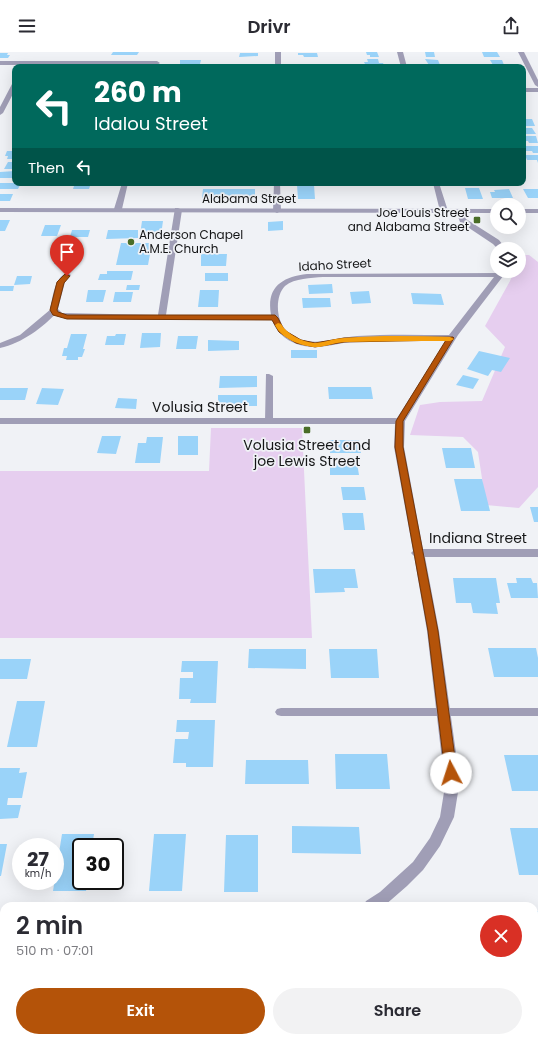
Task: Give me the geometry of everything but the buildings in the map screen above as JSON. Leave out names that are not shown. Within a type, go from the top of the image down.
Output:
[{"type":"street","points":[[278,52],[278,64]]},
{"type":"street","points":[[400,52],[403,64]]},
{"type":"street","points":[[521,52],[538,85]]},
{"type":"street","points":[[0,63],[157,62]]},
{"type":"street","points":[[0,113],[12,90]]},
{"type":"street","points":[[526,90],[538,90]]},
{"type":"street","points":[[118,210],[124,186]]},
{"type":"street","points":[[277,186],[277,210]]},
{"type":"street","points":[[437,186],[444,211]]},
{"type":"street","name":"Alabama Street","points":[[0,210],[490,211]]},
{"type":"street","points":[[162,317],[178,210]]},
{"type":"street","points":[[460,211],[463,220],[496,242]]},
{"type":"street","points":[[526,211],[538,211]]},
{"type":"street","name":"Idaho Street","points":[[275,318],[276,294],[282,284],[294,279],[323,275],[490,273]]},
{"type":"street","points":[[67,276],[61,282],[55,312],[67,317],[275,318],[281,331],[298,342],[315,345],[344,340],[451,338]]},
{"type":"street","points":[[378,902],[418,866],[435,842],[446,816],[452,786],[433,631],[399,447],[400,421],[451,338],[498,278]]},
{"type":"street","name":"Volusia Street","points":[[0,421],[400,421]]},
{"type":"street","name":"Indiana Street","points":[[418,552],[538,553]]},
{"type":"lane","points":[[0,346],[12,343],[29,334],[55,312]]},
{"type":"lane","points":[[269,376],[269,421]]},
{"type":"lane","points":[[282,712],[538,712]]},
{"type":"shaded area","points":[[526,255],[529,255],[538,262],[538,487],[519,508],[486,505],[478,452],[463,437],[410,435],[420,405],[440,402],[482,401],[505,347],[485,326],[511,278],[526,278]]},
{"type":"shaded area","points":[[211,428],[302,428],[312,638],[0,638],[0,471],[209,471]]},
{"type":"slow traffic","points":[[278,325],[281,331],[298,342],[315,345],[344,340],[398,338],[451,338],[450,339]]},
{"type":"place","name":"Joe Louis Street and Alabama Street","points":[[477,220]]},
{"type":"place","name":"Anderson Chapel A.M.E. Church","points":[[131,242]]},
{"type":"place","name":"Volusia Street and joe Lewis Street","points":[[307,430]]},
{"type":"route","points":[[67,276],[61,282],[54,310],[55,313],[60,316],[275,318],[281,331],[298,342],[315,345],[344,340],[451,338],[400,421],[399,447],[433,631],[451,773]]}]
